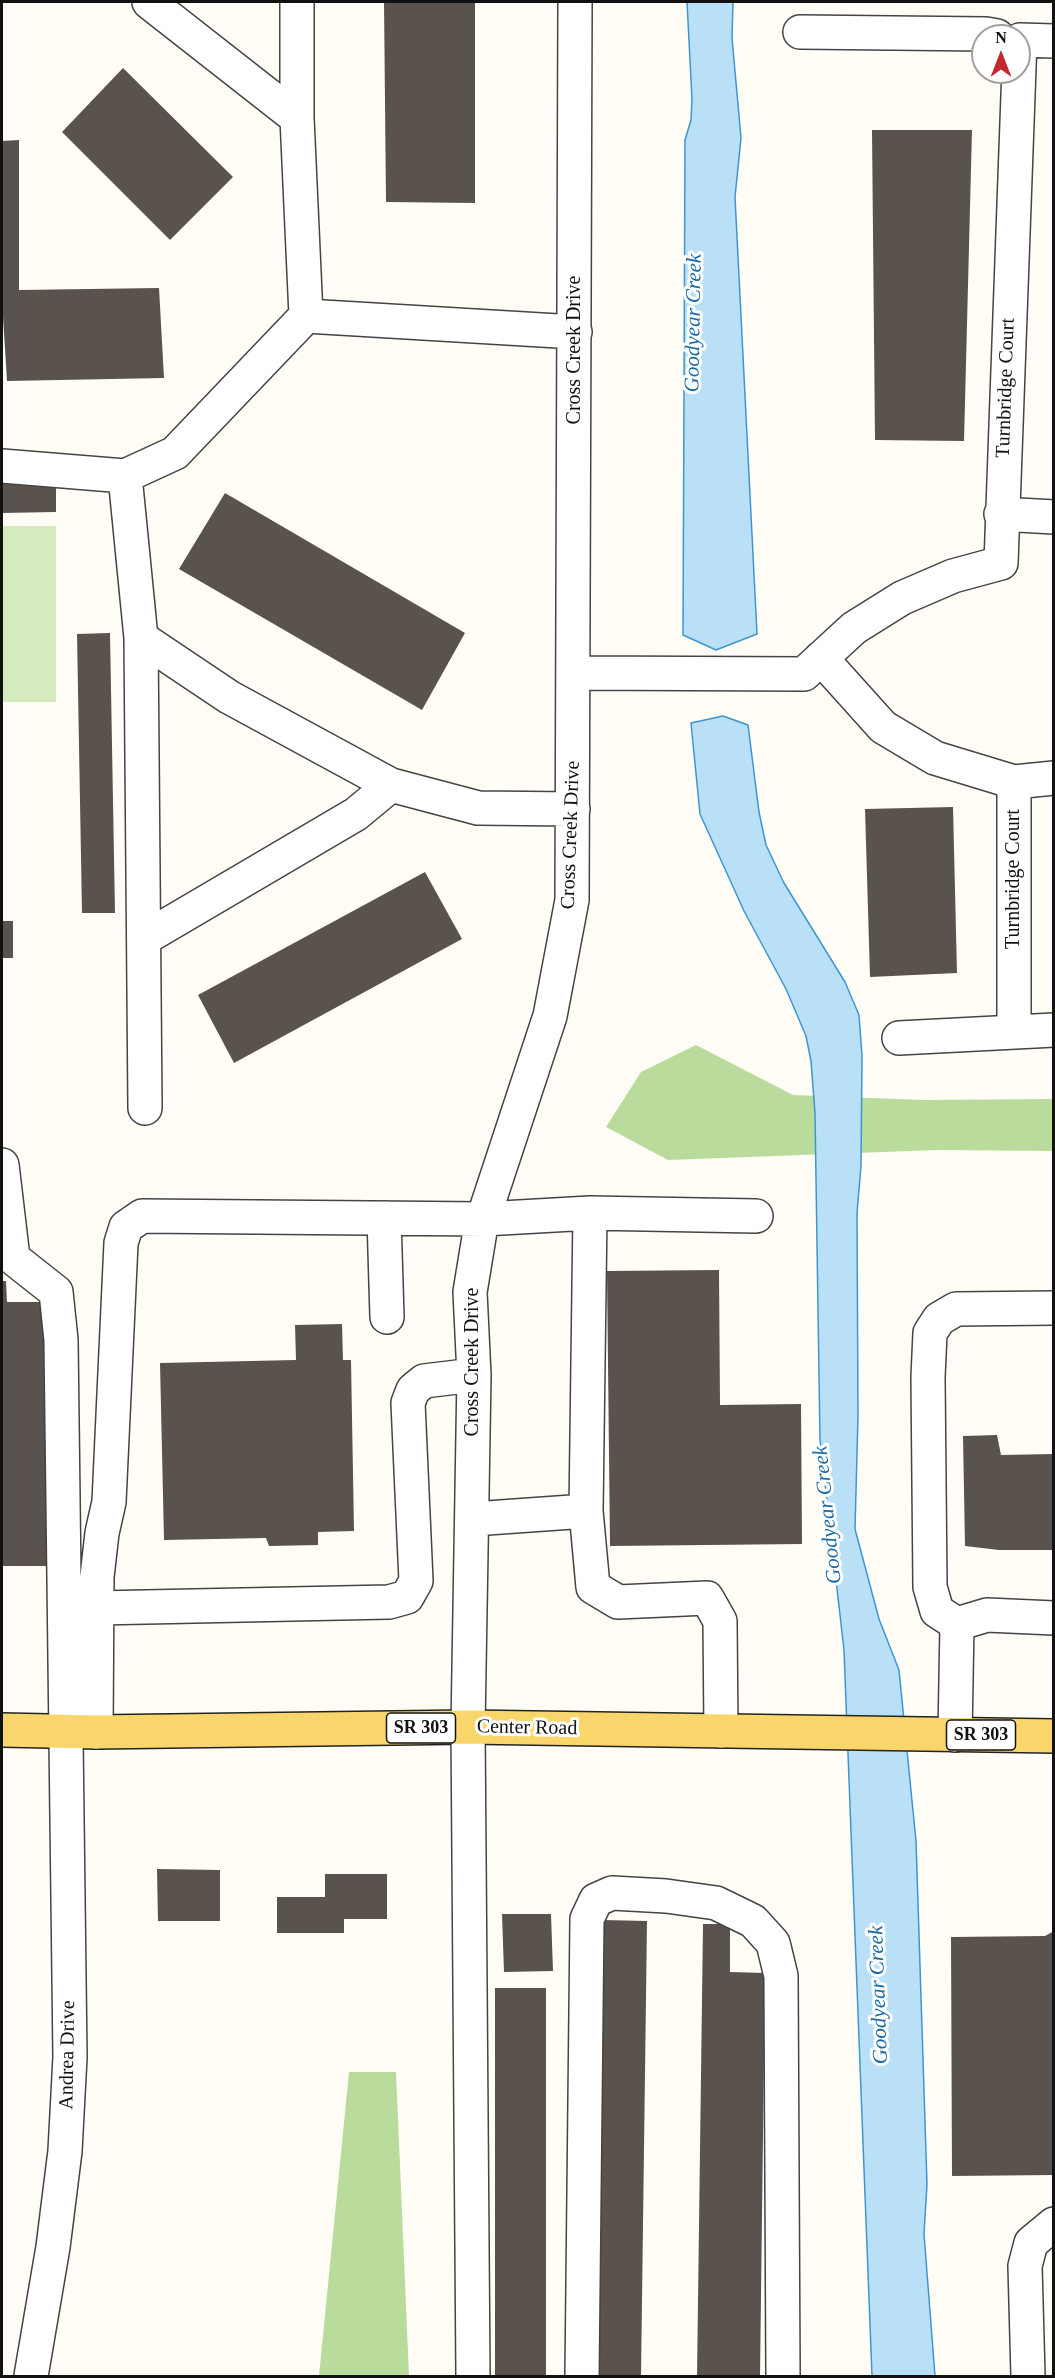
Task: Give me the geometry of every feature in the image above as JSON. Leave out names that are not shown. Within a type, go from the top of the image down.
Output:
[{"type":"main road","name":"Center Road","points":[[2,1730],[468,1728],[1053,1736]]},
{"type":"street","points":[[149,2],[297,118]]},
{"type":"street","points":[[2,466],[125,476],[175,453],[306,316],[297,118],[297,2]]},
{"type":"street","name":"Cross Creek Drive","points":[[473,2376],[468,1728],[474,1376],[470,1292],[484,1219],[550,1016],[572,900],[574,2]]},
{"type":"street","points":[[800,32],[971,34]]},
{"type":"street","points":[[1031,39],[1053,40]]},
{"type":"street","name":"Turnbridge Court","points":[[574,673],[804,674],[854,628],[902,598],[953,576],[1001,563],[1011,84]]},
{"type":"street","points":[[306,316],[574,332]]},
{"type":"street","points":[[125,476],[141,638],[145,1108]]},
{"type":"street","points":[[1001,514],[1053,517]]},
{"type":"street","points":[[141,638],[229,697],[391,785],[478,808],[573,809]]},
{"type":"street","name":"Turnbridge Court","points":[[821,658],[883,727],[934,758],[1014,782],[1014,1032]]},
{"type":"street","points":[[1014,782],[1053,778]]},
{"type":"street","points":[[145,938],[356,814],[391,785]]},
{"type":"street","points":[[899,1038],[1053,1030]]},
{"type":"street","points":[[2,1165],[13,1258],[56,1292],[61,1340],[64,1580],[80,1731]]},
{"type":"street","points":[[590,1213],[586,1511],[593,1587],[618,1602],[707,1598],[720,1621],[721,1731]]},
{"type":"street","points":[[80,1731],[97,1608],[102,1533],[109,1502],[121,1243],[126,1227],[142,1216],[484,1219],[590,1213],[756,1216]]},
{"type":"street","points":[[384,1218],[387,1317]]},
{"type":"street","points":[[1053,1308],[956,1310],[939,1319],[930,1333],[928,1377],[930,1587],[937,1611],[957,1624],[987,1616],[1053,1618]]},
{"type":"street","points":[[97,1608],[389,1602],[407,1597],[416,1581],[408,1403],[413,1390],[424,1381],[474,1376]]},
{"type":"street","points":[[473,1519],[586,1511]]},
{"type":"street","points":[[956,1735],[957,1624]]},
{"type":"street","name":"Andrea Drive","points":[[31,2376],[53,2247],[65,2151],[80,1731]]},
{"type":"street","points":[[582,2376],[587,1918],[596,1900],[612,1893],[666,1896],[716,1903],[753,1921],[772,1943],[781,1976],[783,2376]]},
{"type":"street","points":[[1028,2376],[1025,2266],[1031,2243],[1053,2224]]},
{"type":"green space","points":[[2,526],[56,526],[56,702],[2,702]]},
{"type":"green space","points":[[696,1045],[793,1095],[923,1100],[1053,1099],[1053,1151],[937,1150],[668,1160],[606,1127],[641,1072]]},
{"type":"green space","points":[[349,2072],[396,2072],[409,2376],[319,2376]]},
{"type":"water","name":"Goodyear Creek","points":[[687,2],[733,2],[732,38],[741,138],[735,197],[757,634],[716,650],[683,635],[685,140],[691,120],[692,99]]},
{"type":"water","name":"Goodyear Creek","points":[[723,716],[748,725],[759,812],[766,845],[784,883],[845,982],[859,1015],[862,1056],[861,1166],[857,1213],[858,1416],[855,1529],[879,1619],[899,1670],[916,1841],[927,2184],[924,2234],[935,2376],[872,2376],[844,1650],[820,1440],[815,1113],[811,1061],[806,1036],[786,989],[744,911],[700,814],[691,723]]},
{"type":"building","points":[[384,2],[475,2],[475,203],[386,202]]},
{"type":"building","points":[[123,68],[233,177],[170,240],[62,132]]},
{"type":"building","points":[[872,130],[972,130],[964,441],[875,440]]},
{"type":"building","points":[[19,140],[19,290],[159,288],[164,378],[7,381],[2,301],[2,141]]},
{"type":"building","points":[[56,477],[56,512],[2,513],[2,478]]},
{"type":"building","points":[[225,493],[465,633],[422,710],[179,569]]},
{"type":"building","points":[[110,633],[115,913],[82,913],[77,634]]},
{"type":"building","points":[[953,807],[957,973],[870,977],[865,809]]},
{"type":"building","points":[[425,872],[462,939],[234,1063],[198,995]]},
{"type":"building","points":[[2,921],[13,921],[13,958],[2,958]]},
{"type":"building","points":[[719,1270],[720,1405],[801,1404],[802,1544],[610,1546],[607,1271]]},
{"type":"building","points":[[2,1281],[6,1281],[7,1302],[46,1302],[47,1566],[2,1566]]},
{"type":"building","points":[[342,1324],[343,1360],[351,1360],[354,1531],[318,1532],[318,1545],[269,1546],[266,1538],[164,1540],[160,1363],[296,1360],[295,1325]]},
{"type":"building","points":[[997,1435],[1001,1455],[1054,1454],[1054,1550],[999,1550],[965,1546],[963,1436]]},
{"type":"building","points":[[157,1869],[220,1870],[220,1921],[158,1921]]},
{"type":"building","points":[[325,1874],[387,1874],[387,1919],[344,1919],[344,1933],[277,1933],[277,1897],[325,1897]]},
{"type":"building","points":[[502,1914],[551,1914],[553,1971],[504,1972]]},
{"type":"building","points":[[603,1920],[647,1921],[641,2376],[598,2376]]},
{"type":"building","points":[[703,1924],[730,1924],[730,1972],[765,1973],[760,2376],[697,2376]]},
{"type":"building","points":[[1054,1931],[1054,2175],[952,2176],[951,1937],[1045,1936]]},
{"type":"building","points":[[495,1988],[546,1988],[546,2376],[495,2376]]}]
